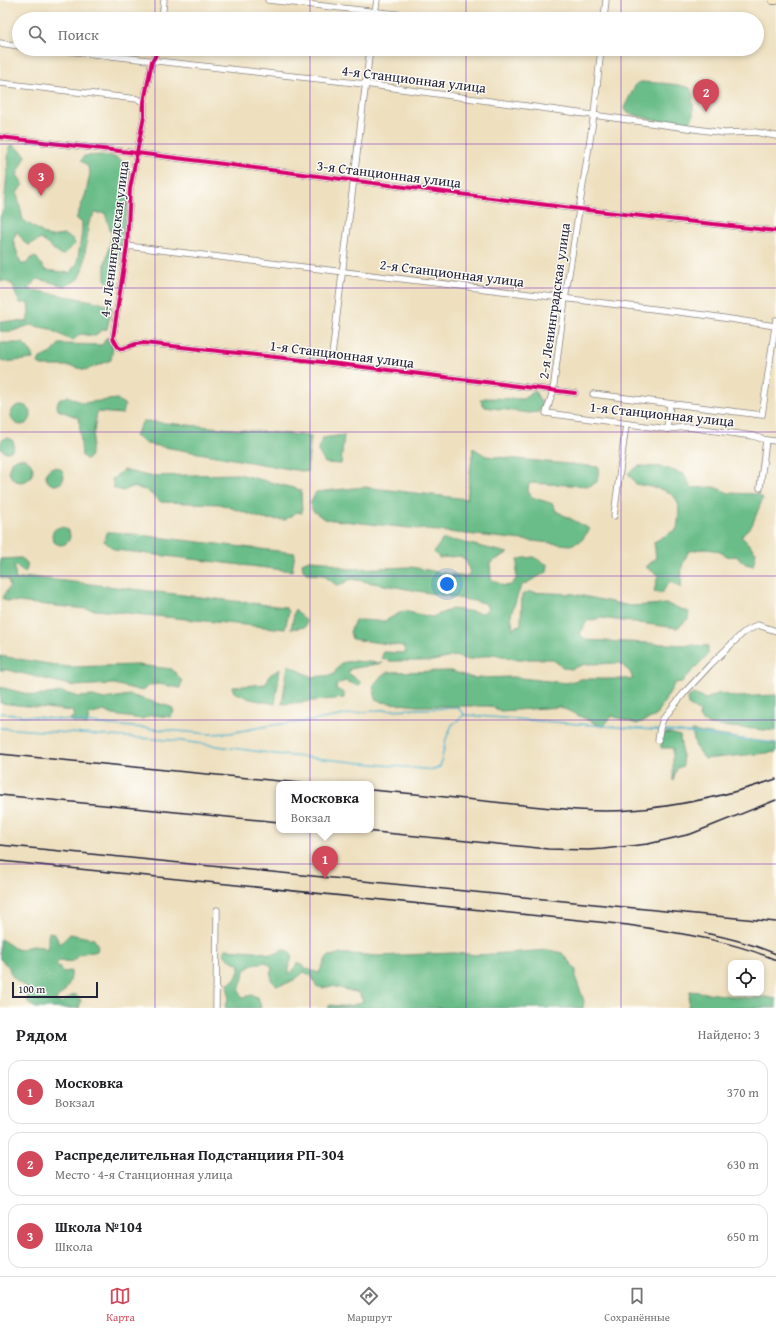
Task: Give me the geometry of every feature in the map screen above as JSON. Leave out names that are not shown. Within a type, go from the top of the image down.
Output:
[{"type":"street","points":[[163,12],[164,0]]},
{"type":"street","points":[[268,0],[383,12]]},
{"type":"street","points":[[375,11],[377,0]]},
{"type":"street","points":[[605,12],[606,0]]},
{"type":"street","points":[[0,43],[12,45]]},
{"type":"street","name":"4-я Станционная улица","points":[[109,56],[365,84],[724,132],[755,132],[776,136]]},
{"type":"street","name":"4-я Ленинградская улица","points":[[113,338],[126,246],[130,189],[144,116],[144,102],[152,61],[155,56]]},
{"type":"street","points":[[331,363],[369,56]]},
{"type":"street","name":"2-я Ленинградская улица","points":[[546,412],[553,391],[565,299],[594,114],[600,56]]},
{"type":"street","points":[[0,83],[137,99],[144,102]]},
{"type":"street","name":"3-я Станционная улица","points":[[0,137],[579,209],[776,231]]},
{"type":"street","name":"2-я Станционная улица","points":[[126,246],[776,323]]},
{"type":"street","name":"1-я Станционная улица","points":[[593,394],[762,415],[776,323]]},
{"type":"street","name":"1-я Станционная улица","points":[[113,338],[118,347],[122,349],[144,343],[331,363],[575,393]]},
{"type":"street","points":[[667,429],[670,404]]},
{"type":"street","name":"1-я Станционная улица","points":[[546,412],[667,429],[688,427],[753,436],[776,441]]},
{"type":"street","points":[[614,516],[626,424]]},
{"type":"street","points":[[760,488],[766,440]]},
{"type":"street","points":[[658,740],[663,719],[670,710],[710,665],[743,633],[758,625],[776,631]]},
{"type":"street","points":[[216,1008],[217,910]]},
{"type":"green space","points":[[641,82],[672,84],[690,88],[693,102],[692,119],[684,124],[677,124],[628,113],[624,108],[636,84]]},
{"type":"green space","points":[[13,145],[26,155],[17,175],[23,184],[17,193],[23,220],[49,237],[64,235],[73,239],[75,244],[64,255],[59,254],[41,239],[29,245],[25,243],[17,231],[13,240],[21,264],[26,264],[32,257],[37,258],[45,270],[70,273],[77,264],[82,222],[76,219],[86,193],[90,173],[87,165],[81,161],[84,156],[103,155],[113,157],[124,162],[129,167],[129,183],[123,187],[128,203],[114,290],[105,279],[105,264],[112,235],[105,213],[95,213],[89,222],[83,270],[79,279],[65,286],[38,279],[27,289],[98,302],[112,307],[107,329],[102,330],[94,336],[80,334],[72,341],[50,329],[30,325],[10,332],[0,331],[0,321],[27,322],[29,312],[28,303],[20,303],[13,285],[5,281],[0,281],[0,217],[4,209],[9,147]]},
{"type":"green space","points":[[107,337],[113,346],[111,360],[86,370],[71,366],[41,366],[38,363],[40,358],[53,352],[59,344],[102,345]]},
{"type":"green space","points":[[0,343],[23,343],[31,351],[33,359],[4,362],[0,359]]},
{"type":"green space","points":[[535,391],[542,405],[539,412],[529,413],[485,407],[480,400],[485,398],[523,399]]},
{"type":"green space","points":[[68,396],[82,403],[117,399],[125,405],[123,414],[97,412],[90,457],[87,460],[82,456],[79,418],[58,410],[57,405],[59,400]]},
{"type":"green space","points":[[21,405],[28,408],[31,415],[28,422],[21,425],[14,422],[11,415],[14,408]]},
{"type":"green space","points":[[143,421],[311,436],[307,472],[147,444],[135,436]]},
{"type":"green space","points":[[344,435],[341,464],[325,463],[318,451],[322,438]]},
{"type":"green space","points":[[4,438],[10,438],[14,442],[14,448],[10,452],[4,452],[0,448],[0,442]]},
{"type":"green space","points":[[473,448],[486,456],[599,467],[597,482],[589,486],[529,483],[528,491],[532,497],[553,504],[556,511],[590,529],[581,541],[570,545],[324,519],[312,510],[310,504],[316,492],[364,487],[467,499]]},
{"type":"green space","points":[[21,458],[30,461],[33,470],[30,479],[21,482],[12,479],[9,470],[12,461]]},
{"type":"green space","points":[[639,466],[662,467],[684,474],[691,488],[714,487],[729,493],[757,494],[763,498],[752,525],[741,536],[756,552],[753,566],[746,564],[736,556],[728,556],[710,549],[691,551],[688,552],[682,566],[681,588],[670,581],[661,594],[654,592],[658,575],[646,567],[656,558],[654,542],[677,529],[679,506],[675,498],[666,491],[636,484],[628,473]]},
{"type":"green space","points":[[51,467],[59,467],[64,472],[62,483],[59,485],[51,485],[46,480],[46,472]]},
{"type":"green space","points":[[124,470],[148,476],[239,474],[301,490],[302,513],[297,512],[285,520],[263,519],[220,504],[161,502],[146,490],[132,487],[123,491],[114,488],[112,479]]},
{"type":"green space","points":[[61,527],[67,530],[70,536],[67,542],[61,545],[55,542],[52,536],[55,530]]},
{"type":"green space","points":[[107,532],[295,553],[292,571],[115,550],[104,541]]},
{"type":"green space","points":[[442,540],[457,541],[508,553],[490,563],[491,579],[504,586],[511,585],[516,579],[518,559],[533,557],[548,565],[547,572],[521,586],[511,614],[513,629],[521,624],[522,595],[528,592],[574,594],[630,606],[667,604],[689,612],[688,619],[677,628],[601,618],[587,621],[580,634],[585,640],[708,646],[708,654],[682,682],[675,683],[656,716],[637,724],[612,716],[603,727],[560,707],[501,711],[489,706],[417,706],[382,702],[376,699],[373,686],[382,675],[388,672],[451,671],[473,678],[513,677],[566,683],[581,679],[633,679],[630,672],[620,663],[585,664],[571,669],[564,668],[552,659],[514,659],[494,654],[468,660],[455,656],[433,661],[389,661],[382,658],[383,652],[406,653],[403,646],[352,639],[350,632],[355,620],[385,621],[403,611],[432,617],[452,609],[483,613],[488,609],[485,603],[351,579],[338,586],[323,575],[308,574],[303,570],[302,563],[309,560],[325,561],[347,569],[411,567],[465,577],[470,573],[466,560],[460,556],[439,558],[434,552]]},
{"type":"green space","points":[[21,558],[27,563],[27,568],[25,573],[14,565],[16,580],[30,577],[285,607],[289,611],[285,629],[7,601],[2,598],[10,586],[8,580],[0,577],[0,559]]},
{"type":"green space","points":[[295,609],[307,622],[305,627],[291,629]]},
{"type":"green space","points":[[0,656],[68,667],[138,665],[172,669],[182,681],[180,688],[159,684],[150,685],[142,691],[114,684],[74,686],[8,670],[0,670]]},
{"type":"green space","points":[[352,661],[383,663],[350,669],[348,673],[360,681],[359,686],[345,681],[337,684],[336,689],[344,693],[344,698],[282,704],[288,665],[312,677],[333,675],[341,663]]},
{"type":"green space","points":[[280,669],[275,704],[250,699],[234,692],[232,687],[266,684],[270,675]]},
{"type":"green space","points":[[0,687],[35,696],[62,692],[78,697],[93,696],[104,699],[130,695],[171,707],[174,711],[171,717],[151,715],[142,719],[113,715],[104,711],[89,715],[87,725],[73,722],[70,719],[74,716],[72,711],[0,703]]},
{"type":"green space","points":[[720,693],[735,697],[776,695],[776,731],[709,725],[699,718],[700,712],[688,705],[687,698],[693,694],[706,699]]},
{"type":"green space","points":[[692,731],[776,744],[776,752],[705,759],[696,748]]},
{"type":"green space","points":[[669,733],[680,736],[683,766],[677,768],[673,781],[673,748],[661,748],[661,734]]},
{"type":"green space","points":[[49,932],[54,933],[60,944],[70,934],[94,939],[98,946],[97,951],[80,954],[73,961],[60,960],[56,964],[63,972],[71,971],[71,974],[68,986],[56,1001],[61,1003],[75,994],[81,1000],[79,1008],[36,1008],[28,1003],[27,988],[13,977],[9,967],[0,959],[0,939],[18,950],[32,946],[39,946],[47,949]]},
{"type":"green space","points":[[226,949],[255,951],[270,954],[278,953],[282,949],[289,951],[292,956],[289,974],[293,971],[297,963],[300,963],[307,969],[319,973],[327,957],[338,954],[377,956],[454,953],[478,955],[549,950],[562,953],[576,970],[576,979],[584,1001],[583,1008],[328,1008],[330,1005],[347,1006],[363,1001],[359,993],[332,986],[322,988],[316,986],[312,976],[304,972],[292,981],[276,985],[271,980],[272,967],[266,962],[252,964],[245,971],[239,991],[242,998],[251,995],[258,997],[261,1008],[226,1008],[225,1006],[229,996],[227,985],[236,977],[239,972],[240,965],[223,953]]},
{"type":"green space","points":[[690,991],[749,998],[766,997],[776,999],[776,1008],[688,1008]]},
{"type":"waterway","points":[[0,713],[210,734],[230,733],[273,725],[311,721],[379,710],[458,708],[465,715],[679,732],[776,743]]},
{"type":"waterway","points":[[0,728],[181,741],[283,755],[434,770],[440,767],[446,739],[452,725],[464,715]]},
{"type":"railway","points":[[0,754],[280,781]]},
{"type":"railway","points":[[374,790],[557,808],[616,811],[686,803],[722,795],[776,779]]},
{"type":"railway","points":[[0,795],[276,822]]},
{"type":"railway","points":[[374,832],[548,849],[603,849],[648,844],[691,834],[776,800]]},
{"type":"railway","points":[[0,845],[776,922]]},
{"type":"railway","points":[[0,861],[628,925],[685,934],[722,942],[776,960]]},
{"type":"railway","points":[[705,933],[759,947],[776,954]]},
{"type":"cycle path","points":[[155,56],[152,61],[144,102],[144,116],[130,189],[127,246],[113,338],[118,347],[122,349],[144,343],[331,363],[575,393]]},
{"type":"cycle path","points":[[0,137],[579,209],[776,231]]},
{"type":"place","name":"Распределительная Подстанциия РП-304","points":[[706,112]]},
{"type":"place","name":"Школа №104","points":[[41,196]]},
{"type":"place","name":"Московка","points":[[325,879]]}]
